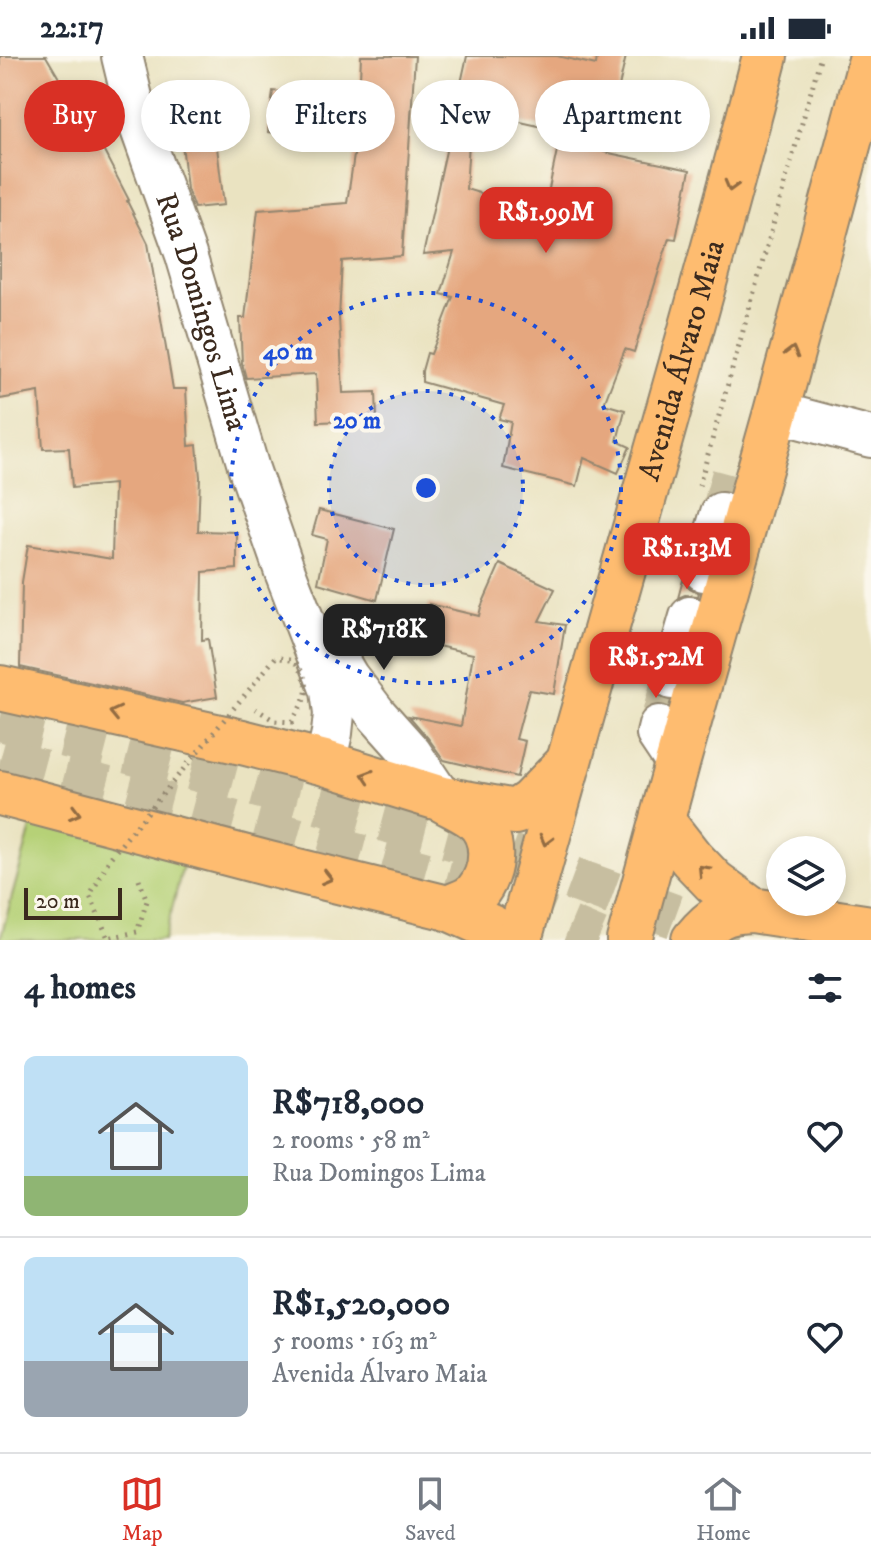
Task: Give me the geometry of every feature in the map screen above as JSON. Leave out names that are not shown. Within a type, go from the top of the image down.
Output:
[{"type":"main road","name":"Avenida Álvaro Maia","points":[[519,940],[713,255],[765,56]]},
{"type":"main road","points":[[629,940],[662,821],[668,745],[772,427],[871,60]]},
{"type":"main road","points":[[0,688],[242,742],[325,763],[442,799],[515,812],[530,802],[567,764]]},
{"type":"main road","points":[[0,793],[448,908],[493,928],[504,940]]},
{"type":"main road","points":[[442,799],[474,817],[490,841],[490,865],[474,896],[448,908]]},
{"type":"main road","points":[[662,821],[714,882],[752,910]]},
{"type":"main road","points":[[694,940],[709,922],[733,910],[752,910],[871,928]]},
{"type":"street","points":[[93,56],[137,118]]},
{"type":"street","name":"Rua Domingos Lima","points":[[122,56],[137,118],[186,255],[249,469],[331,691],[334,714],[325,763]]},
{"type":"street","points":[[732,473],[772,427],[871,437]]},
{"type":"street","points":[[704,571],[708,505]]},
{"type":"street","name":"Rua Domingos Lima","points":[[284,569],[348,677],[411,753],[442,799]]},
{"type":"street","points":[[672,679],[690,617]]},
{"type":"path","points":[[708,505],[821,56]]},
{"type":"path","points":[[139,879],[147,901],[137,932],[108,938],[90,896],[110,858],[276,657],[295,661],[305,676],[307,695],[292,722],[275,721],[256,709]]},
{"type":"green space","points":[[35,813],[185,858],[164,940],[0,940]]},
{"type":"building","points":[[0,56],[46,56],[60,80],[24,80],[24,152],[104,152],[148,243],[173,389],[186,389],[189,446],[197,445],[200,477],[198,531],[237,532],[237,569],[203,572],[202,640],[208,639],[217,697],[182,703],[20,667],[22,582],[28,545],[112,559],[114,484],[72,488],[69,448],[43,449],[39,392],[0,399]]},
{"type":"building","points":[[361,56],[415,56],[413,80],[411,80],[402,256],[342,261],[339,318],[343,393],[376,392],[377,420],[318,422],[316,374],[246,378],[242,363],[240,318],[245,318],[258,210],[347,203],[355,152],[395,152],[395,80],[360,80]]},
{"type":"building","points":[[467,56],[557,56],[596,65],[597,56],[626,56],[620,80],[535,80],[535,125],[519,122],[519,80],[462,80]]},
{"type":"building","points":[[183,152],[218,152],[224,205],[194,208],[187,189]]},
{"type":"building","points":[[446,152],[468,152],[466,189],[544,213],[557,152],[604,152],[690,170],[676,239],[669,238],[634,352],[625,349],[604,404],[625,410],[617,441],[630,447],[618,473],[584,458],[577,486],[503,468],[511,422],[499,419],[504,405],[422,382],[427,353],[431,354],[453,297],[441,294],[454,252],[423,255]]},
{"type":"building","points":[[319,510],[394,529],[377,600],[318,583],[327,539],[312,535]]},
{"type":"building","points":[[500,564],[555,589],[539,621],[565,625],[554,694],[529,690],[516,739],[525,741],[517,777],[444,760],[409,716],[461,726],[473,654],[420,642],[429,604],[479,616]]},
{"type":"building","points":[[683,580],[699,593],[698,596],[678,598]]},
{"type":"building","points":[[652,688],[656,695],[669,701],[668,705],[653,704],[646,708]]},
{"type":"tunnel","points":[[721,513],[732,473]]},
{"type":"tunnel","points":[[659,726],[672,679]]},
{"type":"tunnel","points":[[0,719],[485,847],[740,940]]},
{"type":"tunnel","points":[[0,760],[468,885],[598,940]]}]
